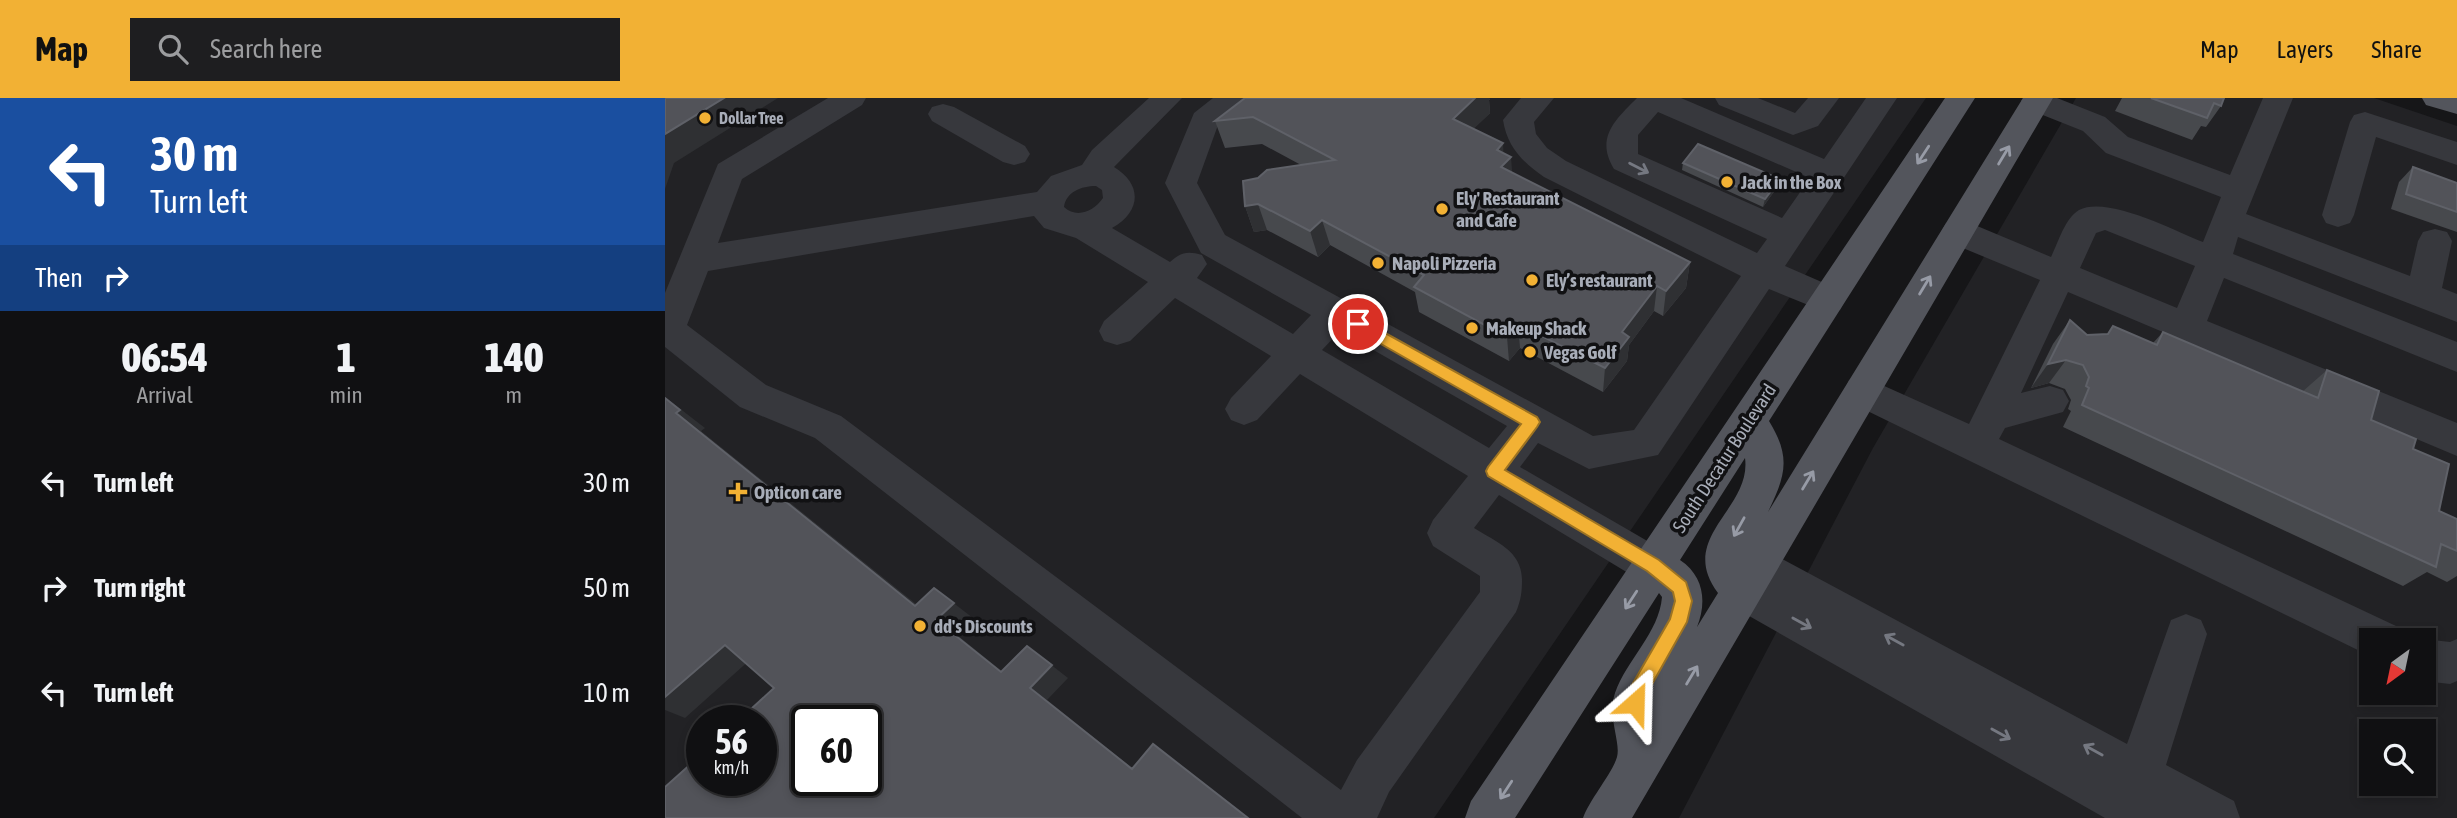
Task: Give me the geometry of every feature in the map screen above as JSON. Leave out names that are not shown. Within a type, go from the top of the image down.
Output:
[{"type":"main road","points":[[2437,98],[2457,104]]},
{"type":"main road","name":"South Decatur Boulevard","points":[[1488,818],[1828,300],[1952,100]]},
{"type":"main road","points":[[1606,818],[2037,100]]},
{"type":"main road","points":[[1749,420],[1762,438],[1766,469],[1764,482],[1726,550],[1725,568],[1750,577]]},
{"type":"main road","points":[[1640,761],[1634,714],[1637,692],[1678,622],[1683,601],[1680,587],[1675,581],[1653,566]]},
{"type":"lane","points":[[851,98],[729,172],[668,330],[753,396],[828,426],[1340,818]]},
{"type":"lane","points":[[1092,174],[1103,158],[1167,98],[1205,120]]},
{"type":"lane","points":[[1233,98],[1205,120],[1181,183],[1213,244],[1589,453],[1644,444],[1882,98]]},
{"type":"lane","points":[[1539,98],[1518,120],[1521,136],[1536,156],[1620,203],[1828,300]]},
{"type":"lane","points":[[1788,235],[1625,161],[1620,152],[1621,137],[1653,98],[1830,174]]},
{"type":"lane","points":[[1730,98],[1757,104],[1793,124],[1807,121],[1824,98]]},
{"type":"lane","points":[[2187,327],[2233,205],[2278,98]]},
{"type":"lane","points":[[2037,100],[2094,124],[2117,145],[2233,205],[2423,295],[2457,308]]},
{"type":"lane","points":[[2338,215],[2369,110],[2457,154]]},
{"type":"lane","points":[[943,114],[1014,154]]},
{"type":"lane","points":[[1092,174],[1103,175],[1118,185],[1119,202],[1104,217],[1081,225],[1059,223],[1051,217],[1048,202],[1051,193],[1069,180],[1092,174]]},
{"type":"lane","points":[[695,260],[1048,202]]},
{"type":"lane","points":[[1985,430],[2083,226],[2090,219],[2107,218],[2457,357]]},
{"type":"lane","points":[[1081,225],[1653,566]]},
{"type":"lane","points":[[1958,232],[2054,289],[2187,327],[2457,440]]},
{"type":"lane","points":[[2423,295],[2435,241]]},
{"type":"lane","points":[[1117,331],[1213,244]]},
{"type":"lane","points":[[2054,289],[2069,334]]},
{"type":"lane","points":[[1244,409],[1336,312]]},
{"type":"lane","points":[[1862,391],[1985,430],[2359,628]]},
{"type":"lane","points":[[1985,430],[2050,401]]},
{"type":"lane","points":[[1352,818],[1373,776],[1501,598],[1501,567],[1447,533],[1532,422]]},
{"type":"lane","points":[[1750,577],[2136,804],[2217,818]]},
{"type":"lane","points":[[2136,804],[2186,634]]},
{"type":"lane","points":[[2436,661],[2450,663],[2457,660]]},
{"type":"shaded area","points":[[665,98],[1926,98],[1434,818],[665,818]]},
{"type":"shaded area","points":[[2076,98],[2374,98],[2457,126],[2457,818],[1679,818],[1873,448]]},
{"type":"building","points":[[665,98],[724,98],[665,134]]},
{"type":"building","name":"Ely’s restaurant","points":[[1245,98],[1475,98],[1453,119],[1503,143],[1497,150],[1511,157],[1501,167],[1690,262],[1666,291],[1657,286],[1622,332],[1629,337],[1605,368],[1518,324],[1507,337],[1414,287],[1424,275],[1322,220],[1310,231],[1258,204],[1245,206],[1243,181],[1258,178],[1267,170],[1335,160],[1253,117],[1215,121]]},
{"type":"building","points":[[2151,98],[2224,98],[2221,106],[2214,103],[2207,118]]},
{"type":"building","points":[[1698,144],[1780,179],[1765,199],[1683,163]]},
{"type":"building","points":[[2413,167],[2457,183],[2457,212],[2406,194]]},
{"type":"building","points":[[2070,320],[2087,335],[2108,334],[2113,326],[2157,345],[2163,332],[2318,398],[2327,370],[2379,391],[2371,420],[2416,439],[2413,449],[2449,464],[2439,511],[2457,519],[2457,551],[2441,544],[2436,567],[2082,405],[2089,388],[2086,386],[2089,377],[2083,365],[2066,360],[2048,364]]},
{"type":"building","points":[[665,398],[680,410],[676,413],[915,606],[934,588],[954,603],[936,620],[1001,672],[1027,646],[1052,665],[1030,688],[1132,769],[1153,744],[1248,818],[665,818],[665,787],[686,768],[686,796],[777,796],[777,705],[755,705],[774,688],[725,645],[665,697]]},
{"type":"place","name":"Dollar Tree","points":[[705,118]]},
{"type":"place","name":"Jack in the Box","points":[[1727,182]]},
{"type":"place","name":"Ely' Restaurant and Cafe","points":[[1442,209]]},
{"type":"place","name":"Napoli Pizzeria","points":[[1378,263]]},
{"type":"place","name":"Ely’s restaurant","points":[[1532,280]]},
{"type":"place","name":"Makeup Shack","points":[[1472,328]]},
{"type":"place","name":"Vegas Golf","points":[[1530,352]]},
{"type":"place","name":"Opticon care","points":[[738,492]]},
{"type":"place","name":"dd's Discounts","points":[[920,626]]},
{"type":"route","points":[[1358,324],[1532,422],[1494,471],[1653,566],[1680,587],[1683,601],[1678,622],[1637,692],[1635,703]]}]
